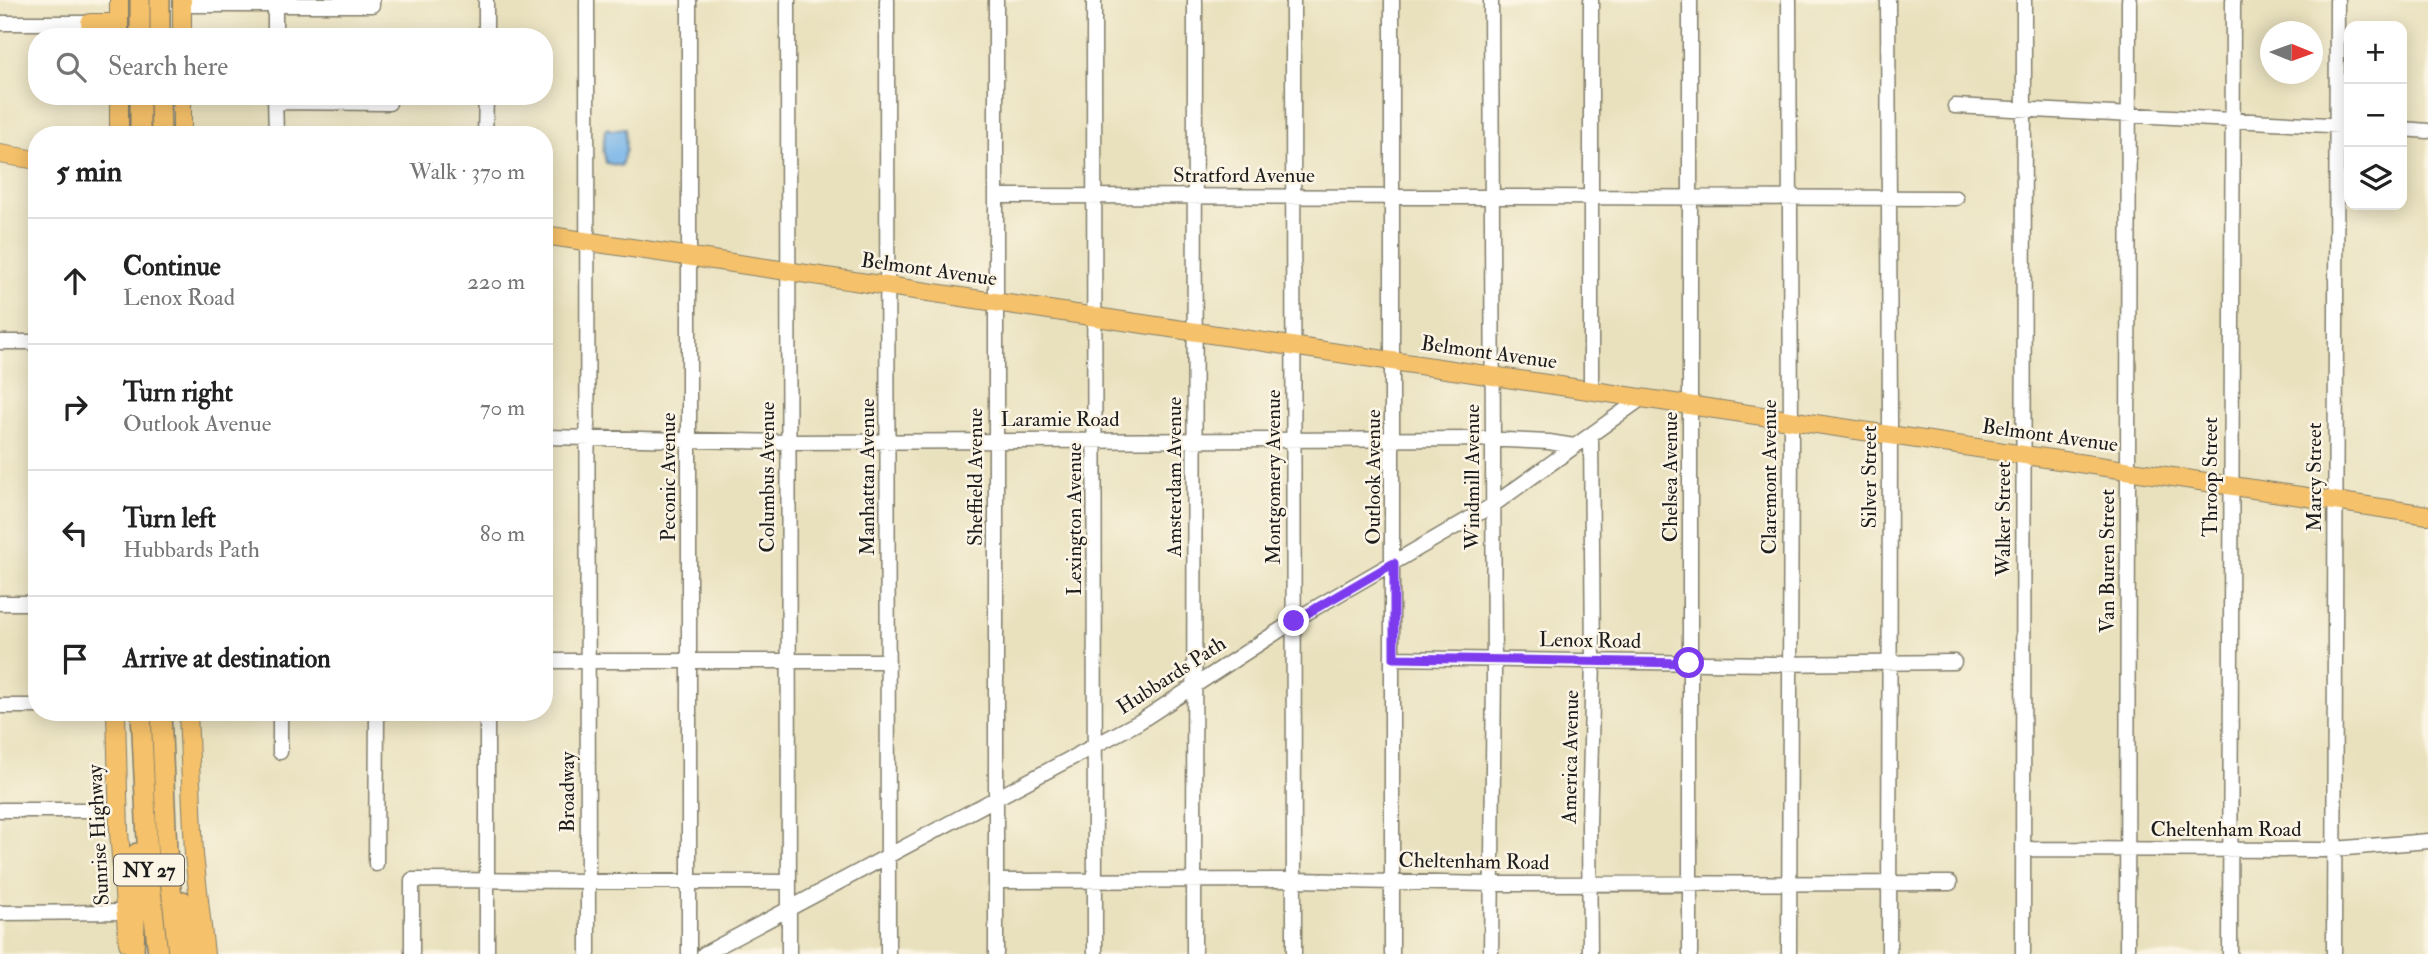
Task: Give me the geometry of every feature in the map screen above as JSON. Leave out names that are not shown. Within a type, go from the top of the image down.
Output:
[{"type":"highway","points":[[140,0],[140,28]]},
{"type":"highway","points":[[160,0],[160,28]]},
{"type":"highway","points":[[140,105],[140,126]]},
{"type":"highway","points":[[160,105],[160,126]]},
{"type":"highway","name":"NY 27","points":[[141,721],[143,786],[158,954]]},
{"type":"highway","name":"NY 27","points":[[161,721],[164,800],[178,954]]},
{"type":"highway","points":[[132,954],[137,840],[143,786]]},
{"type":"highway","points":[[164,800],[196,954]]},
{"type":"main road","points":[[118,0],[119,28]]},
{"type":"main road","points":[[182,2],[182,28]]},
{"type":"main road","points":[[90,23],[111,28]]},
{"type":"main road","points":[[119,105],[119,126]]},
{"type":"main road","points":[[182,105],[182,126]]},
{"type":"main road","points":[[0,154],[28,159]]},
{"type":"main road","name":"Belmont Avenue","points":[[553,236],[2428,515]]},
{"type":"main road","name":"Sunrise Highway","points":[[116,721],[118,810],[125,912],[132,954]]},
{"type":"main road","points":[[188,721],[191,813],[205,954]]},
{"type":"street","points":[[486,0],[486,28]]},
{"type":"street","name":"Broadway","points":[[587,0],[588,954]]},
{"type":"street","name":"Peconic Avenue","points":[[688,0],[689,954]]},
{"type":"street","name":"Columbus Avenue","points":[[788,0],[789,954]]},
{"type":"street","name":"Manhattan Avenue","points":[[887,0],[888,954]]},
{"type":"street","name":"Sheffield Avenue","points":[[996,0],[996,954]]},
{"type":"street","name":"Lexington Avenue","points":[[1094,0],[1095,954]]},
{"type":"street","name":"Amsterdam Avenue","points":[[1194,954],[1195,0]]},
{"type":"street","name":"Montgomery Avenue","points":[[1293,0],[1294,954]]},
{"type":"street","name":"Outlook Avenue","points":[[1392,0],[1392,954]]},
{"type":"street","name":"Windmill Avenue","points":[[1491,954],[1492,0]]},
{"type":"street","points":[[1591,0],[1591,390]]},
{"type":"street","name":"Chelsea Avenue","points":[[1690,0],[1690,954]]},
{"type":"street","name":"Claremont Avenue","points":[[1789,0],[1789,954]]},
{"type":"street","name":"Silver Street","points":[[1888,0],[1889,954]]},
{"type":"street","name":"Walker Street","points":[[2023,954],[2024,0]]},
{"type":"street","name":"Van Buren Street","points":[[2127,954],[2129,0]]},
{"type":"street","name":"Throop Street","points":[[2231,954],[2233,0]]},
{"type":"street","name":"Marcy Street","points":[[2334,954],[2335,501],[2343,126],[2337,0]]},
{"type":"street","points":[[182,2],[372,2]]},
{"type":"street","points":[[275,3],[275,28]]},
{"type":"street","points":[[0,23],[90,23]]},
{"type":"street","points":[[275,105],[276,126]]},
{"type":"street","points":[[485,105],[485,126]]},
{"type":"street","points":[[1955,106],[2343,126]]},
{"type":"street","points":[[2407,129],[2428,131]]},
{"type":"street","name":"Stratford Avenue","points":[[996,195],[1690,196]]},
{"type":"street","points":[[1690,196],[1956,198]]},
{"type":"street","points":[[0,342],[28,342]]},
{"type":"street","name":"Hubbards Path","points":[[704,954],[1156,712],[1294,621],[1493,505],[1642,398]]},
{"type":"street","name":"America Avenue","points":[[1590,954],[1593,660],[1591,435]]},
{"type":"street","name":"Laramie Road","points":[[553,438],[788,442],[1394,439],[1549,442],[1574,446]]},
{"type":"street","points":[[0,603],[28,603]]},
{"type":"street","name":"Lenox Road","points":[[1394,658],[1771,664],[1954,662]]},
{"type":"street","points":[[553,661],[888,661]]},
{"type":"street","points":[[0,706],[28,706]]},
{"type":"street","points":[[279,721],[280,752]]},
{"type":"street","points":[[376,863],[377,721]]},
{"type":"street","points":[[487,721],[487,954]]},
{"type":"street","points":[[0,810],[118,810]]},
{"type":"street","name":"Cheltenham Road","points":[[2024,849],[2334,849],[2428,841]]},
{"type":"street","points":[[412,954],[412,880],[789,882]]},
{"type":"street","name":"Cheltenham Road","points":[[997,881],[1950,883]]},
{"type":"street","points":[[0,913],[125,912]]},
{"type":"water","points":[[625,128],[626,149],[621,166],[606,163],[603,149],[605,130]]},
{"type":"route","points":[[1294,621],[1394,563],[1394,658],[1689,663]]}]
